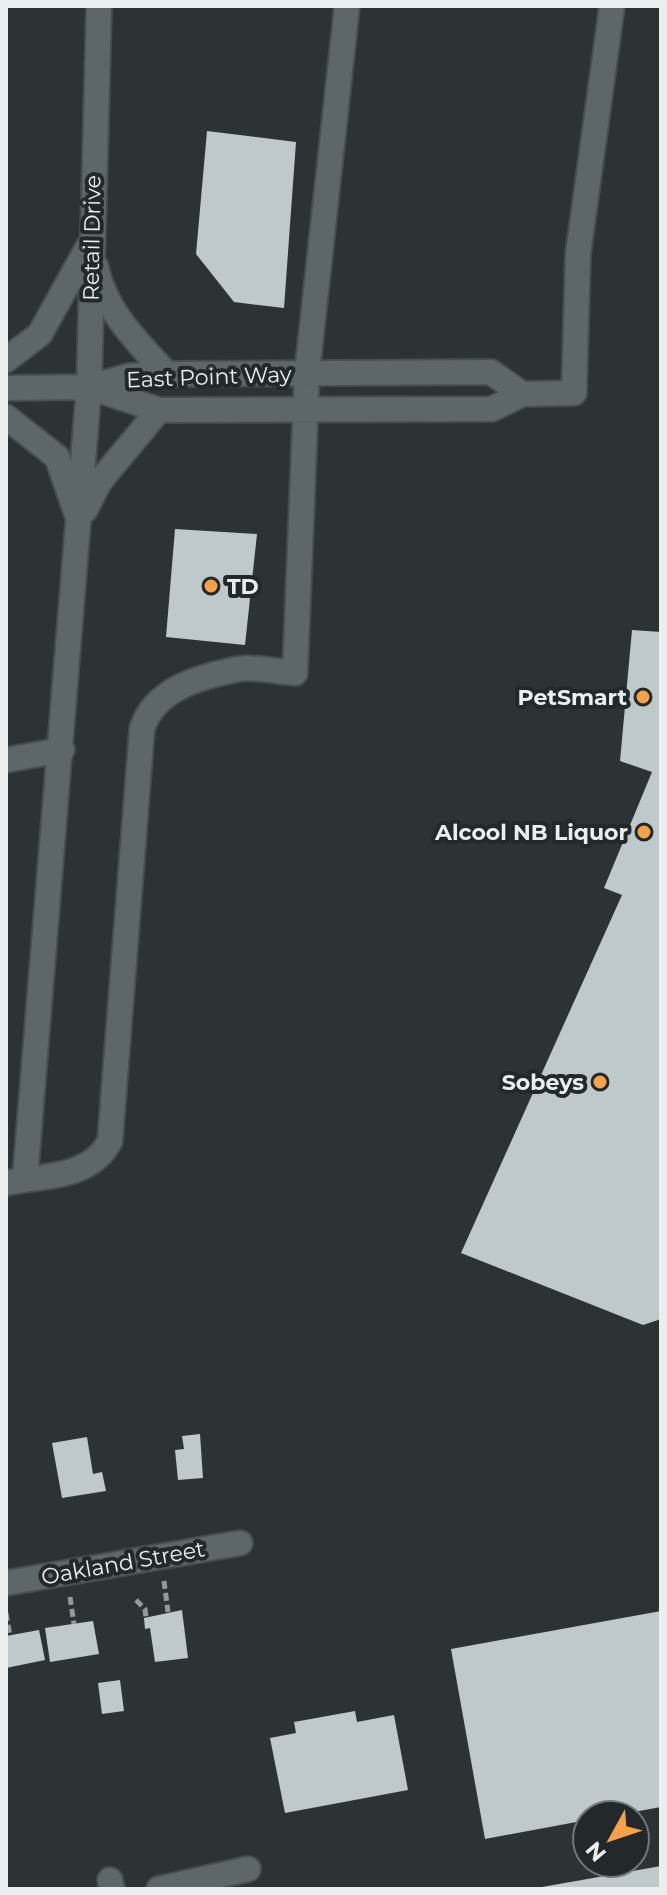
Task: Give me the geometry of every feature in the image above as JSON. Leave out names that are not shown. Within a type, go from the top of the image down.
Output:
[{"type":"street","name":"Retail Drive","points":[[15,1181],[62,750],[89,387],[99,6]]},
{"type":"street","points":[[15,1181],[90,1165],[102,1155],[110,1141],[142,729],[147,714],[169,691],[240,669],[295,673],[307,373],[347,6]]},
{"type":"street","name":"East Point Way","points":[[89,387],[159,410],[492,409],[522,394],[574,393],[578,254],[612,6]]},
{"type":"street","points":[[6,360],[40,334],[91,241]]},
{"type":"street","points":[[91,241],[100,284],[120,319],[167,374]]},
{"type":"street","name":"East Point Way","points":[[89,387],[129,376],[167,374],[491,372],[522,394]]},
{"type":"street","points":[[6,388],[89,387]]},
{"type":"street","points":[[79,521],[100,481],[159,410]]},
{"type":"street","points":[[6,417],[57,457],[79,521]]},
{"type":"street","points":[[6,760],[62,750]]},
{"type":"street","name":"Oakland Street","points":[[6,1583],[240,1543]]},
{"type":"street","points":[[159,1889],[248,1869]]},
{"type":"path","points":[[136,1600],[145,1609],[146,1618]]},
{"type":"path","points":[[6,1613],[10,1636]]},
{"type":"building","points":[[207,131],[296,142],[284,308],[234,302],[196,254]]},
{"type":"building","name":"TD","points":[[175,529],[257,534],[245,645],[166,637]]},
{"type":"building","name":"Sobeys","points":[[632,630],[661,632],[661,1319],[643,1325],[461,1253],[622,895],[604,888],[652,772],[620,761]]},
{"type":"building","points":[[200,1434],[203,1478],[178,1480],[175,1450],[184,1449],[182,1436]]},
{"type":"building","points":[[87,1437],[93,1474],[102,1472],[106,1491],[62,1498],[52,1443]]},
{"type":"building","points":[[182,1610],[188,1658],[155,1662],[150,1628],[145,1629],[144,1618]]},
{"type":"building","points":[[661,1611],[661,1807],[651,1809],[651,1799],[571,1799],[571,1823],[485,1839],[451,1649]]},
{"type":"building","points":[[93,1621],[99,1654],[50,1662],[45,1628]]},
{"type":"building","points":[[39,1630],[45,1660],[6,1668],[6,1636]]},
{"type":"building","points":[[120,1680],[124,1711],[102,1714],[98,1683]]},
{"type":"building","points":[[355,1711],[357,1722],[394,1715],[408,1790],[285,1813],[270,1738],[296,1733],[294,1722]]},
{"type":"building","points":[[661,1866],[661,1889],[542,1889],[587,1879],[651,1879],[651,1868]]},
{"type":"place","name":"TD","points":[[211,586]]},
{"type":"place","name":"PetSmart","points":[[643,697]]},
{"type":"place","name":"Alcool NB Liquor","points":[[644,832]]},
{"type":"place","name":"Sobeys","points":[[600,1082]]}]
